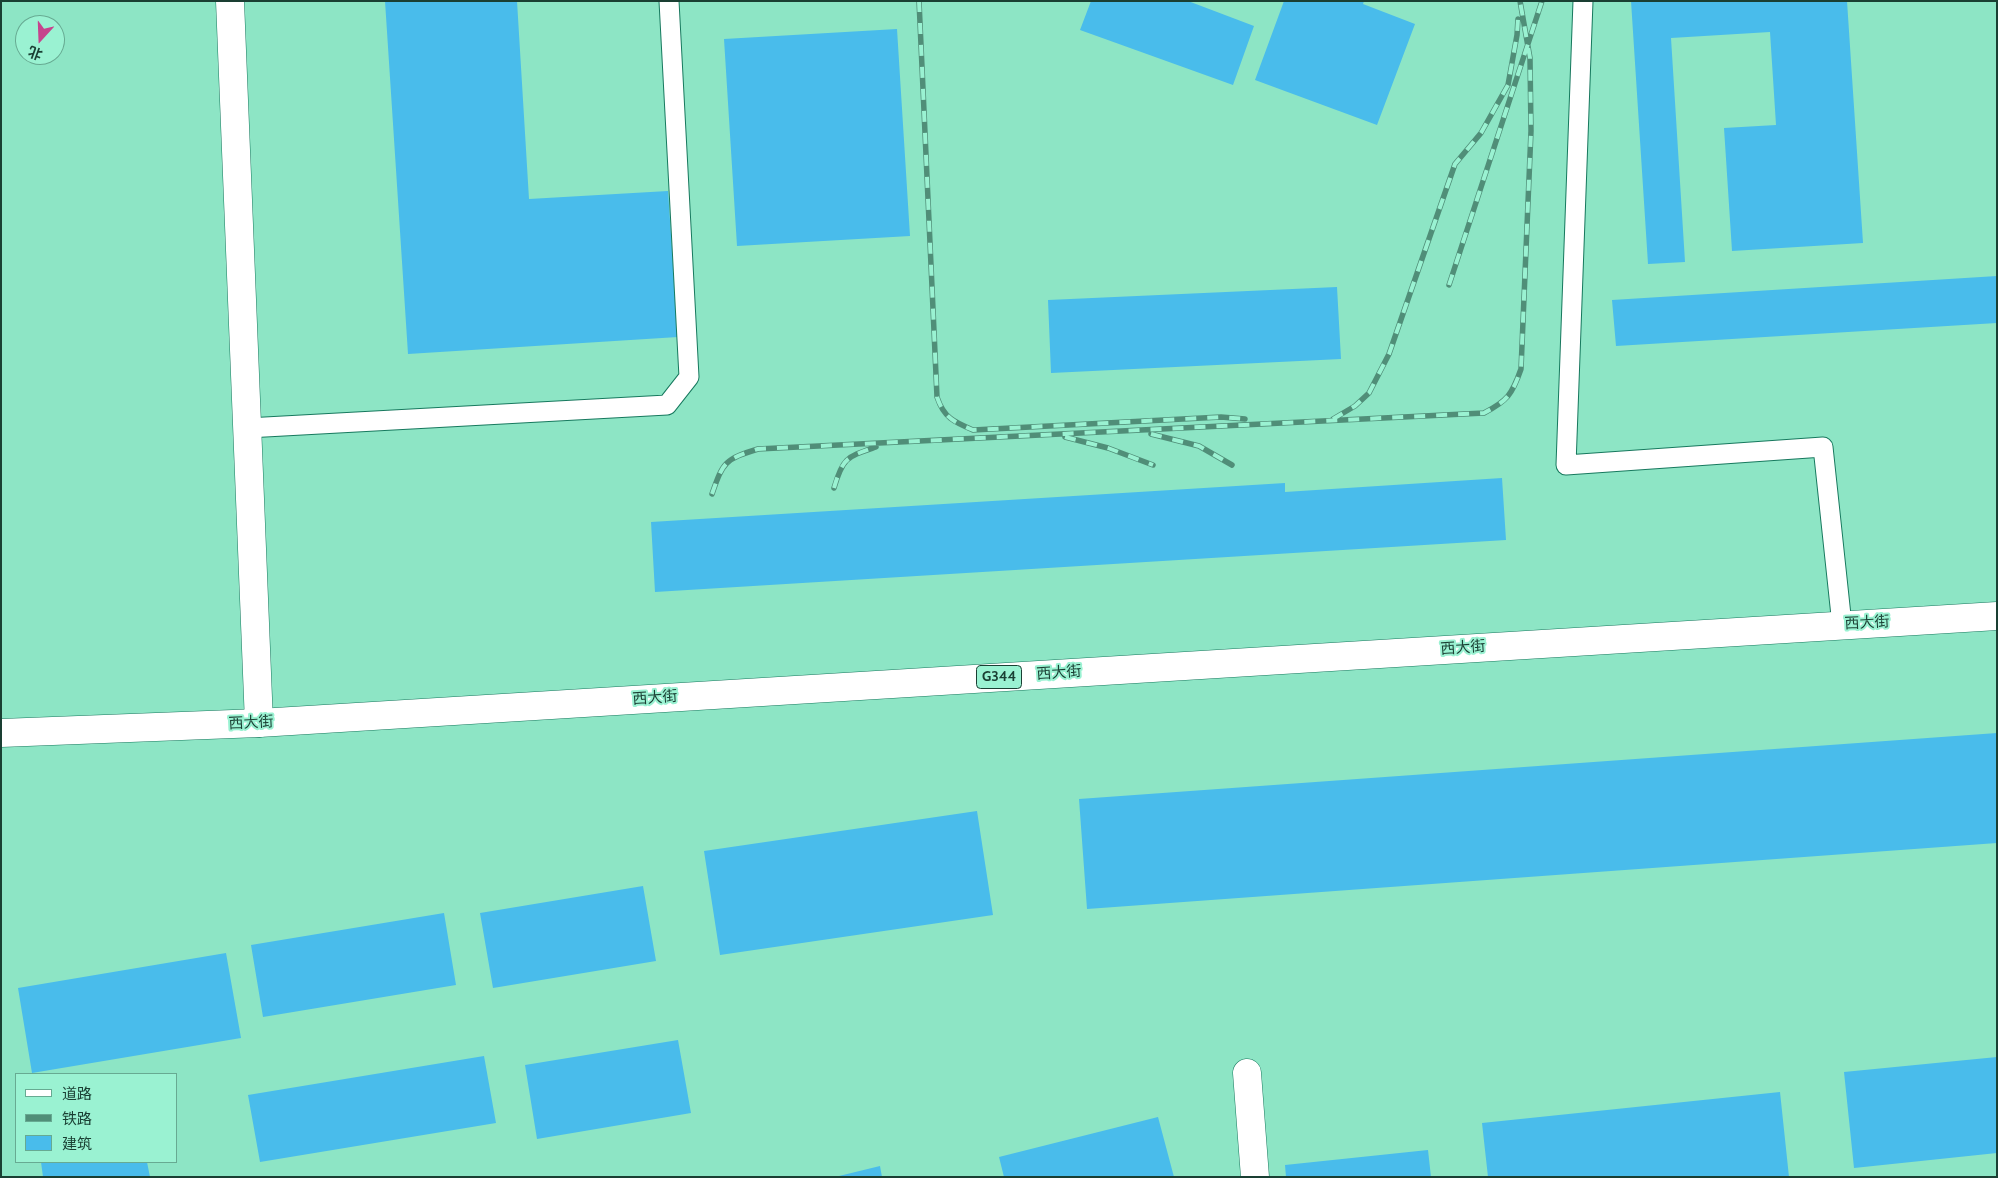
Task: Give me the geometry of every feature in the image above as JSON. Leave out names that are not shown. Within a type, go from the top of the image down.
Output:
[{"type":"main road","points":[[230,1],[259,723]]},
{"type":"main road","name":"西大街","points":[[1,733],[259,723],[1997,616]]},
{"type":"main road","points":[[1247,1073],[1255,1177]]},
{"type":"lane","points":[[247,428],[667,406],[689,378],[669,1]]},
{"type":"lane","points":[[1583,1],[1566,464],[1823,447],[1842,625]]},
{"type":"building","points":[[385,1],[517,1],[529,199],[668,191],[678,337],[408,354]]},
{"type":"building","points":[[1091,1],[1188,1],[1254,26],[1233,85],[1080,30]]},
{"type":"building","points":[[1284,1],[1364,1],[1363,4],[1415,24],[1377,125],[1255,80]]},
{"type":"building","points":[[1631,1],[1847,1],[1863,243],[1732,251],[1724,128],[1776,125],[1770,32],[1671,38],[1685,262],[1648,264]]},
{"type":"building","points":[[897,29],[910,236],[737,246],[724,39]]},
{"type":"building","points":[[1997,276],[1997,323],[1616,346],[1612,300]]},
{"type":"building","points":[[1337,287],[1341,359],[1051,373],[1048,300]]},
{"type":"building","points":[[1502,478],[1506,540],[655,592],[651,522],[1285,483],[1285,492]]},
{"type":"building","points":[[1997,733],[1997,843],[1087,909],[1079,799]]},
{"type":"building","points":[[977,811],[993,915],[720,955],[704,851]]},
{"type":"building","points":[[643,886],[656,961],[493,988],[480,913]]},
{"type":"building","points":[[444,913],[456,985],[263,1017],[251,945]]},
{"type":"building","points":[[226,953],[241,1038],[32,1073],[18,988]]},
{"type":"building","points":[[678,1040],[691,1113],[537,1139],[525,1065]]},
{"type":"building","points":[[484,1056],[496,1123],[260,1162],[248,1095]]},
{"type":"building","points":[[1997,1057],[1997,1153],[1854,1168],[1844,1072]]},
{"type":"building","points":[[1780,1092],[1789,1177],[1488,1177],[1482,1123]]},
{"type":"building","points":[[1158,1117],[1174,1177],[1004,1177],[999,1157]]},
{"type":"building","points":[[1428,1150],[1431,1177],[1286,1177],[1285,1165]]},
{"type":"building","points":[[41,1163],[147,1163],[150,1177],[43,1177]]},
{"type":"building","points":[[880,1166],[882,1177],[839,1177],[839,1176]]},
{"type":"railway","points":[[919,1],[937,397],[946,415],[955,422],[973,430],[1221,417],[1245,419]]},
{"type":"railway","points":[[712,494],[719,475],[727,463],[738,456],[758,449],[1484,413],[1492,409],[1508,396],[1515,385],[1521,369],[1531,131],[1530,58],[1520,1]]},
{"type":"railway","points":[[1449,285],[1542,1]]},
{"type":"railway","points":[[1333,419],[1355,406],[1369,393],[1389,354],[1455,164],[1481,133],[1508,85],[1518,19]]},
{"type":"railway","points":[[1151,434],[1199,446],[1232,465]]},
{"type":"railway","points":[[1065,437],[1108,448],[1153,465]]},
{"type":"railway","points":[[834,488],[840,470],[852,456],[876,447]]}]
